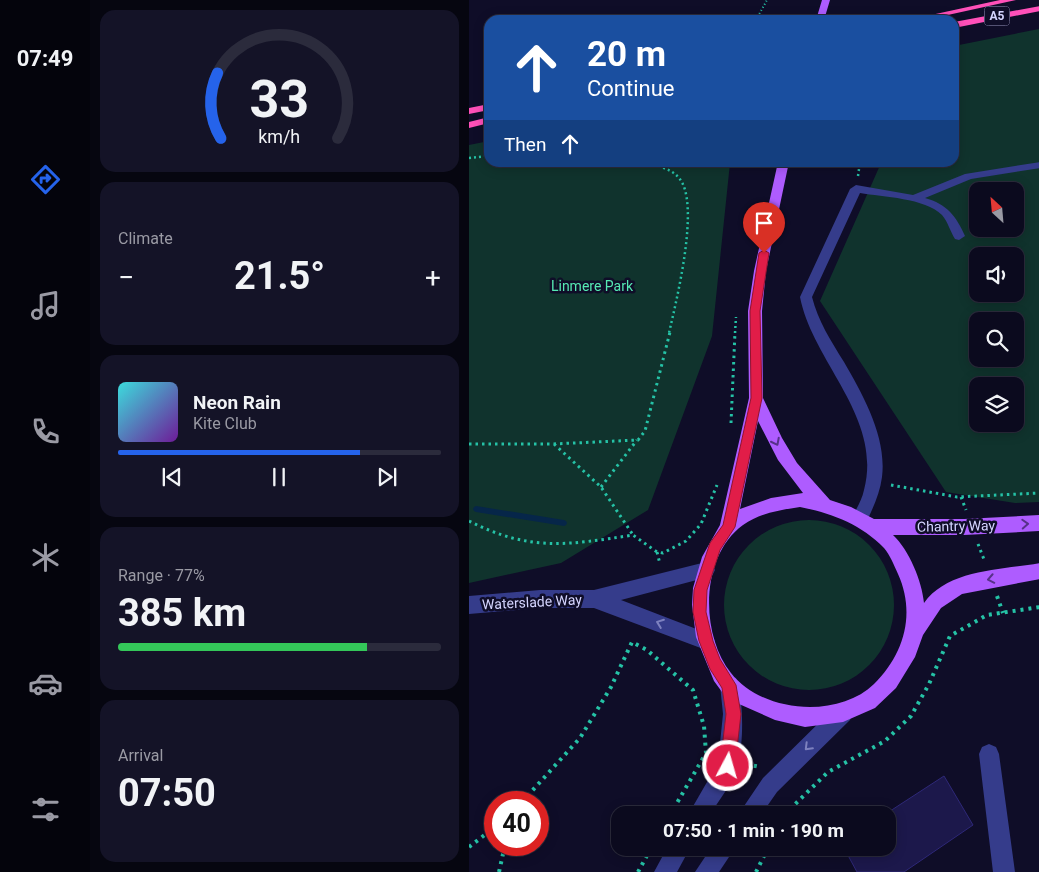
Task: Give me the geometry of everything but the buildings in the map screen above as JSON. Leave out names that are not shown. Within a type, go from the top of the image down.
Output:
[{"type":"highway","name":"A5","points":[[937,15],[1012,0]]},
{"type":"highway","name":"A5","points":[[959,24],[1039,8]]},
{"type":"highway","points":[[469,111],[484,108]]},
{"type":"highway","points":[[469,124],[484,121]]},
{"type":"main road","points":[[822,15],[827,0]]},
{"type":"main road","points":[[729,527],[756,398],[755,311],[759,279],[783,167]]},
{"type":"main road","points":[[756,398],[784,460],[801,483],[824,505]]},
{"type":"main road","points":[[800,500],[824,505],[866,522],[887,539],[907,571],[913,590],[916,610],[915,630],[907,657],[891,681],[870,701],[843,713],[818,718],[792,716],[768,708],[729,685],[715,664],[706,641],[699,612],[700,590],[715,547],[729,527],[752,511],[776,502],[800,500]]},
{"type":"main road","name":"Chantry Way","points":[[866,522],[972,526],[1039,523]]},
{"type":"main road","points":[[915,630],[935,602],[959,586],[1039,571]]},
{"type":"street","points":[[913,199],[969,176],[1039,165]]},
{"type":"street","points":[[866,522],[875,459],[865,421],[849,382],[809,314],[806,297],[856,189],[913,199],[942,209],[953,222],[959,236]]},
{"type":"street","name":"Waterslade Way","points":[[469,605],[540,599],[595,599],[706,570]]},
{"type":"street","name":"Waterslade Way","points":[[595,599],[706,641]]},
{"type":"street","points":[[704,806],[728,766],[733,714],[729,685]]},
{"type":"street","points":[[755,806],[771,785],[843,713]]},
{"type":"street","points":[[989,754],[1004,872]]},
{"type":"street","points":[[665,872],[674,856]]},
{"type":"street","points":[[706,872],[718,856]]},
{"type":"path","points":[[759,15],[767,0]]},
{"type":"path","points":[[469,158],[484,156]]},
{"type":"path","points":[[601,487],[645,432],[685,254],[689,213],[688,193],[680,178],[660,167]]},
{"type":"path","points":[[731,430],[732,370],[736,313]]},
{"type":"path","points":[[469,444],[553,444],[638,440]]},
{"type":"path","points":[[553,444],[601,487],[633,535],[657,552],[663,553],[686,541],[701,524],[719,478]]},
{"type":"path","points":[[891,485],[961,496],[1039,493]]},
{"type":"path","points":[[961,496],[1003,613]]},
{"type":"path","points":[[469,520],[486,530],[520,543],[568,545],[633,535]]},
{"type":"path","points":[[793,806],[828,772],[885,741],[911,716],[929,684],[950,636],[987,615],[1039,607]]},
{"type":"path","points":[[532,791],[580,738],[611,687],[632,642],[647,650],[693,690],[704,726],[706,753],[675,806]]},
{"type":"path","points":[[469,846],[484,835]]},
{"type":"path","points":[[499,872],[503,856]]},
{"type":"path","points":[[638,872],[647,856]]},
{"type":"path","points":[[755,872],[764,856]]},
{"type":"green space","points":[[1039,29],[1039,502],[1015,503],[946,492],[820,301],[879,167],[959,167],[959,45]]},
{"type":"green space","name":"Linmere Park","points":[[484,142],[484,167],[730,167],[712,336],[648,510],[561,563],[469,583],[469,145]]},
{"type":"green space","points":[[817,520],[842,526],[863,539],[875,551],[891,580],[894,605],[893,622],[888,638],[875,659],[863,671],[834,687],[801,690],[776,684],[755,671],[743,659],[727,630],[724,597],[730,572],[743,551],[755,539],[784,523]]},
{"type":"waterway","points":[[476,509],[564,523]]},
{"type":"route","points":[[728,766],[733,714],[729,685],[715,664],[706,641],[699,612],[700,590],[715,547],[729,527],[756,398],[755,311],[764,253]]}]
